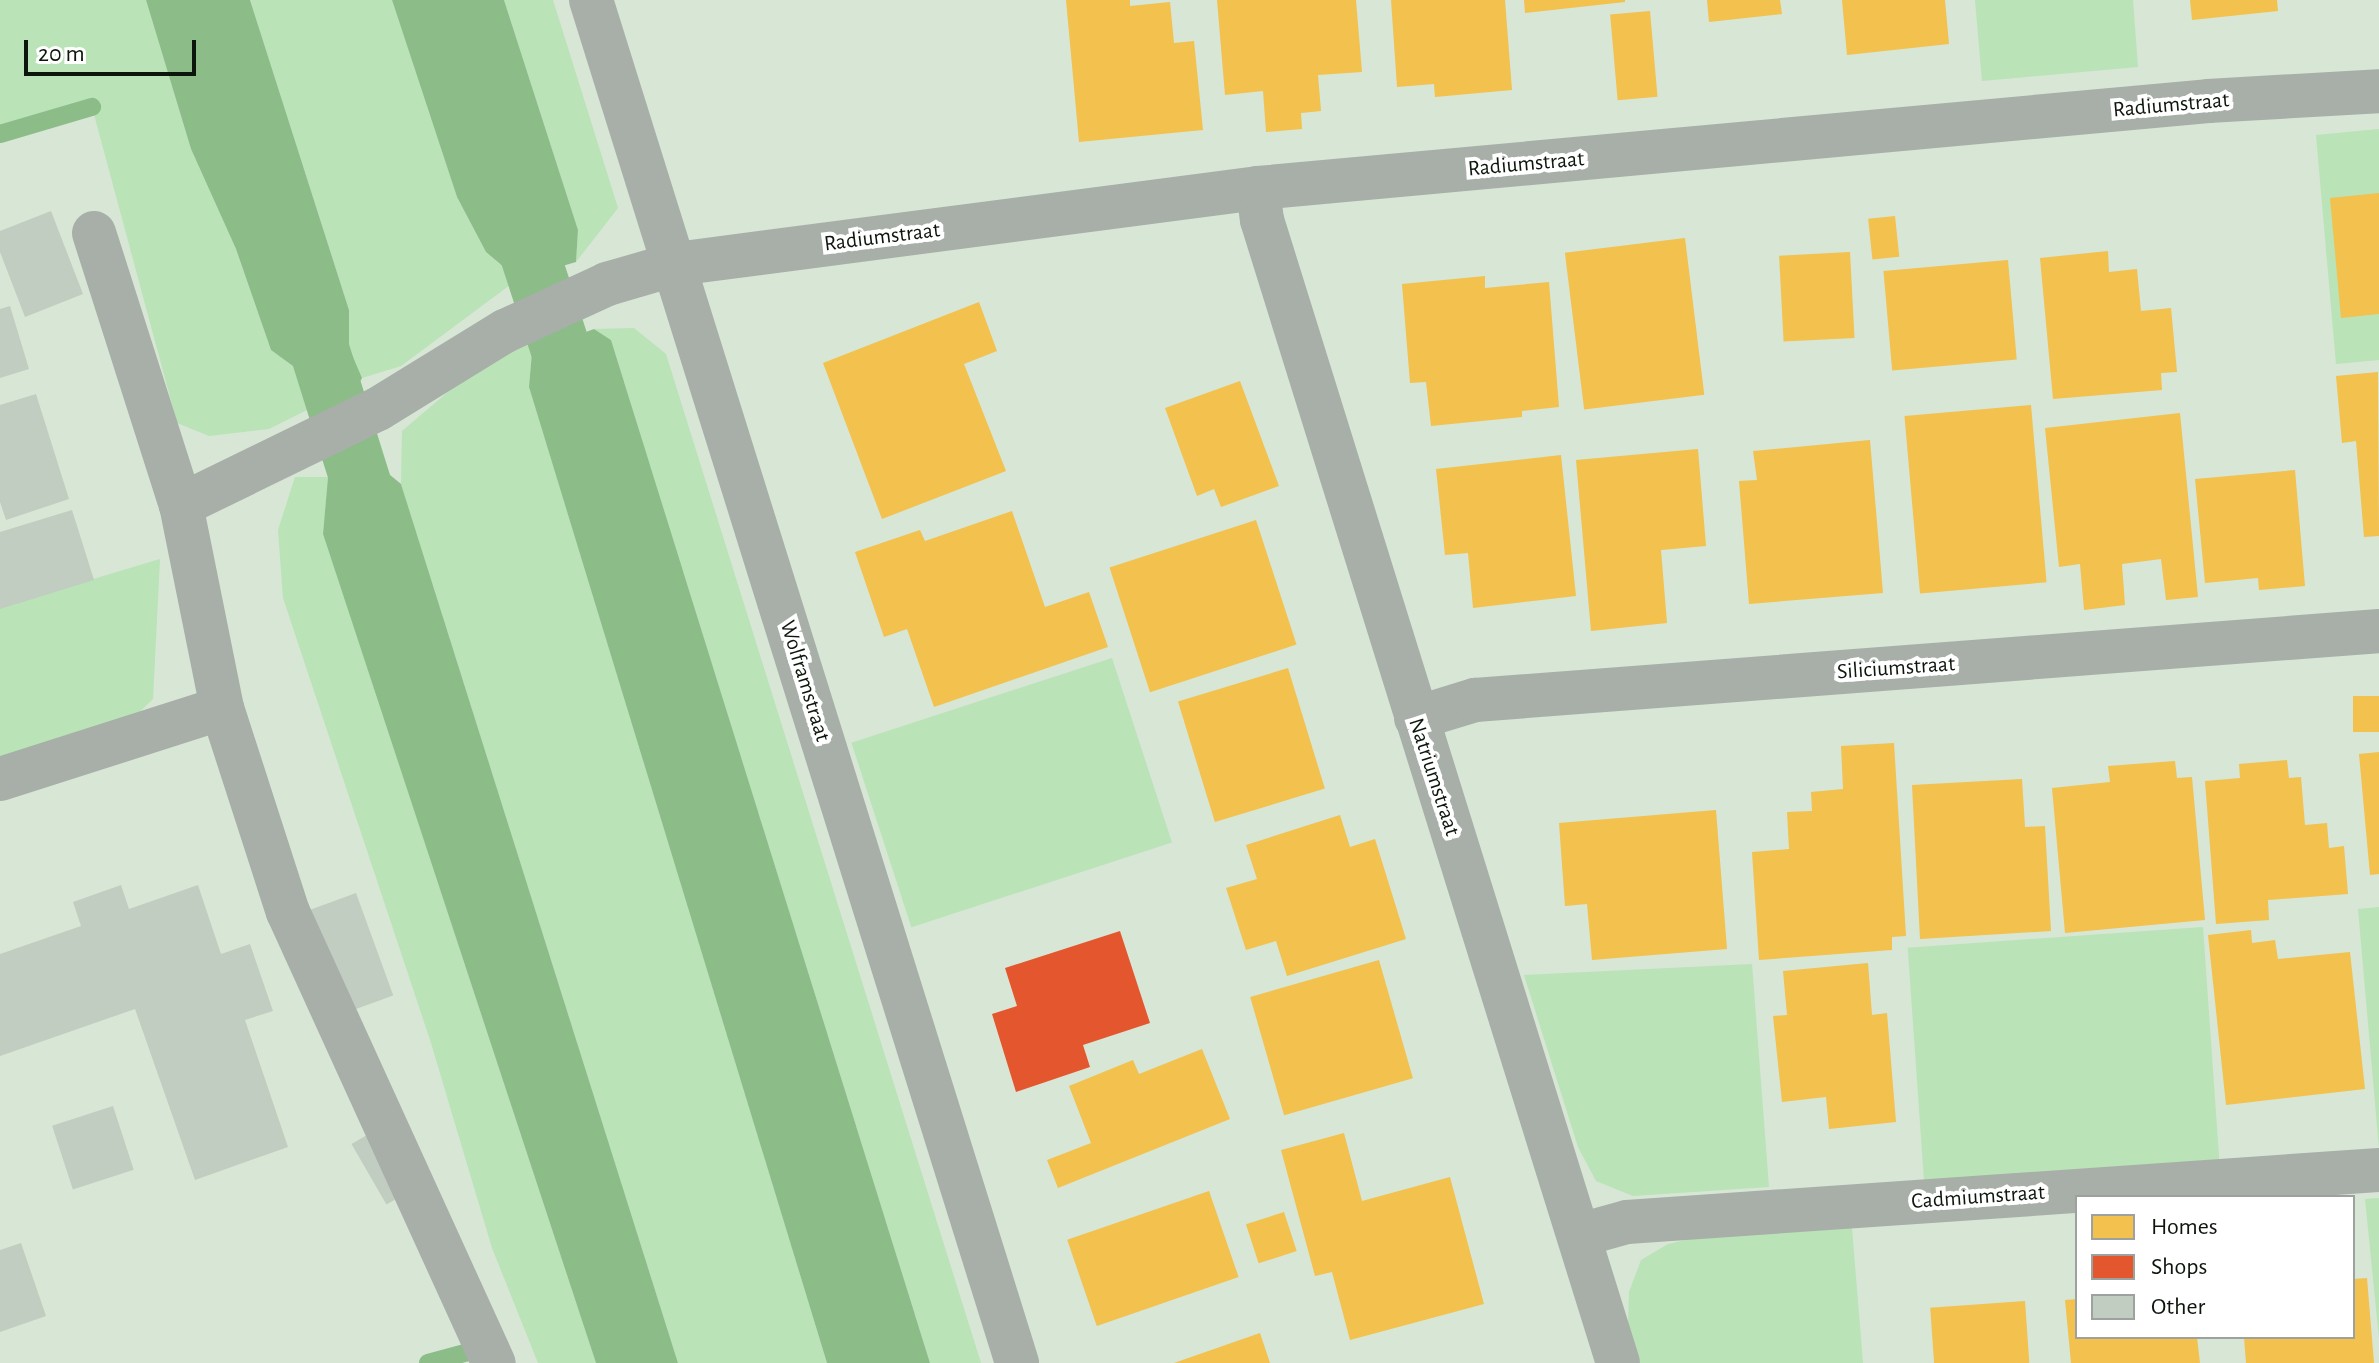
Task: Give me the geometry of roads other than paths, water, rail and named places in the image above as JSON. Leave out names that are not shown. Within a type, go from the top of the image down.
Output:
[{"type":"street","name":"Wolframstraat","points":[[591,0],[1017,1363]]},
{"type":"street","name":"Radiumstraat","points":[[181,505],[378,409],[505,331],[607,284],[676,264],[1258,188],[2208,101],[2379,91]]},
{"type":"street","name":"Natriumstraat","points":[[1258,188],[1262,220],[1618,1363]]},
{"type":"street","points":[[94,233],[181,505],[222,708],[288,912],[494,1363]]},
{"type":"street","name":"Siliciumstraat","points":[[1416,718],[1475,700],[2379,631]]},
{"type":"street","points":[[0,779],[222,708]]},
{"type":"street","name":"Cadmiumstraat","points":[[1580,1235],[1627,1222],[2379,1170]]},
{"type":"waterway","points":[[0,134],[92,107]]},
{"type":"waterway","points":[[510,194],[583,418]]},
{"type":"waterway","points":[[310,320],[381,546]]},
{"type":"waterway","points":[[428,1363],[472,1351]]}]
